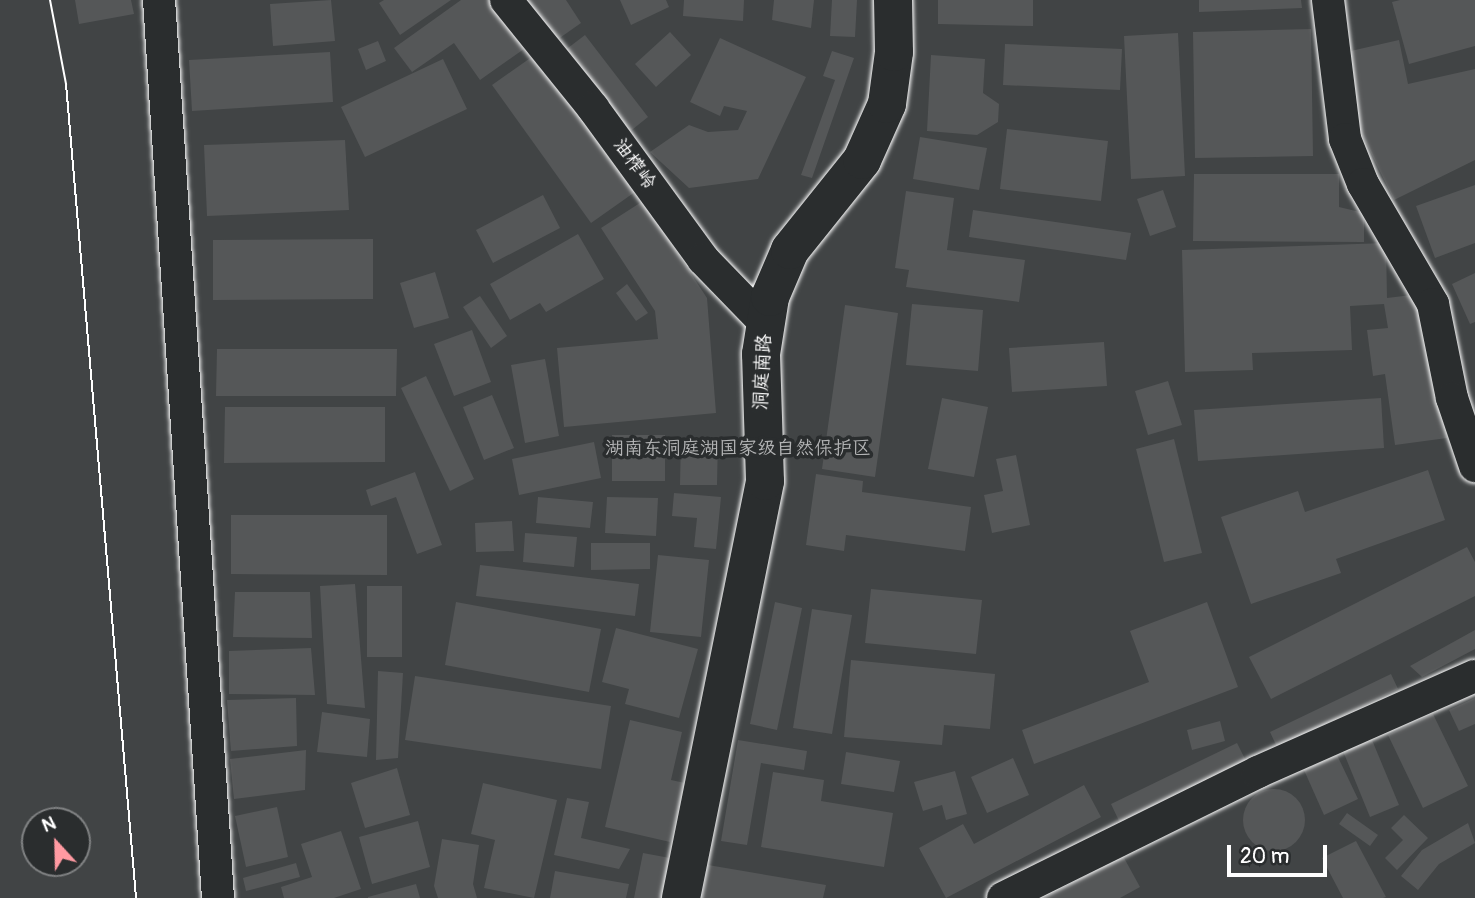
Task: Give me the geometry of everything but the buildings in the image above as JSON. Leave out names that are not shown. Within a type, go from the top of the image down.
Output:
[{"type":"main road","name":"洞庭南路","points":[[681,898],[765,481],[760,408],[770,297],[790,250],[862,160],[887,104],[894,52],[892,0]]},
{"type":"street","points":[[159,0],[218,898]]},
{"type":"street","name":"油榨岭","points":[[506,0],[593,108],[704,260],[766,324]]},
{"type":"street","points":[[1328,0],[1345,139],[1363,184],[1433,304],[1452,398],[1475,466]]},
{"type":"street","points":[[1003,898],[1258,772],[1475,676]]},
{"type":"green space","name":"湖南东洞庭湖国家级自然保护区","points":[[0,0],[1475,0],[1475,898],[0,898]]},
{"type":"tram line","points":[[50,0],[66,84],[136,898]]}]
